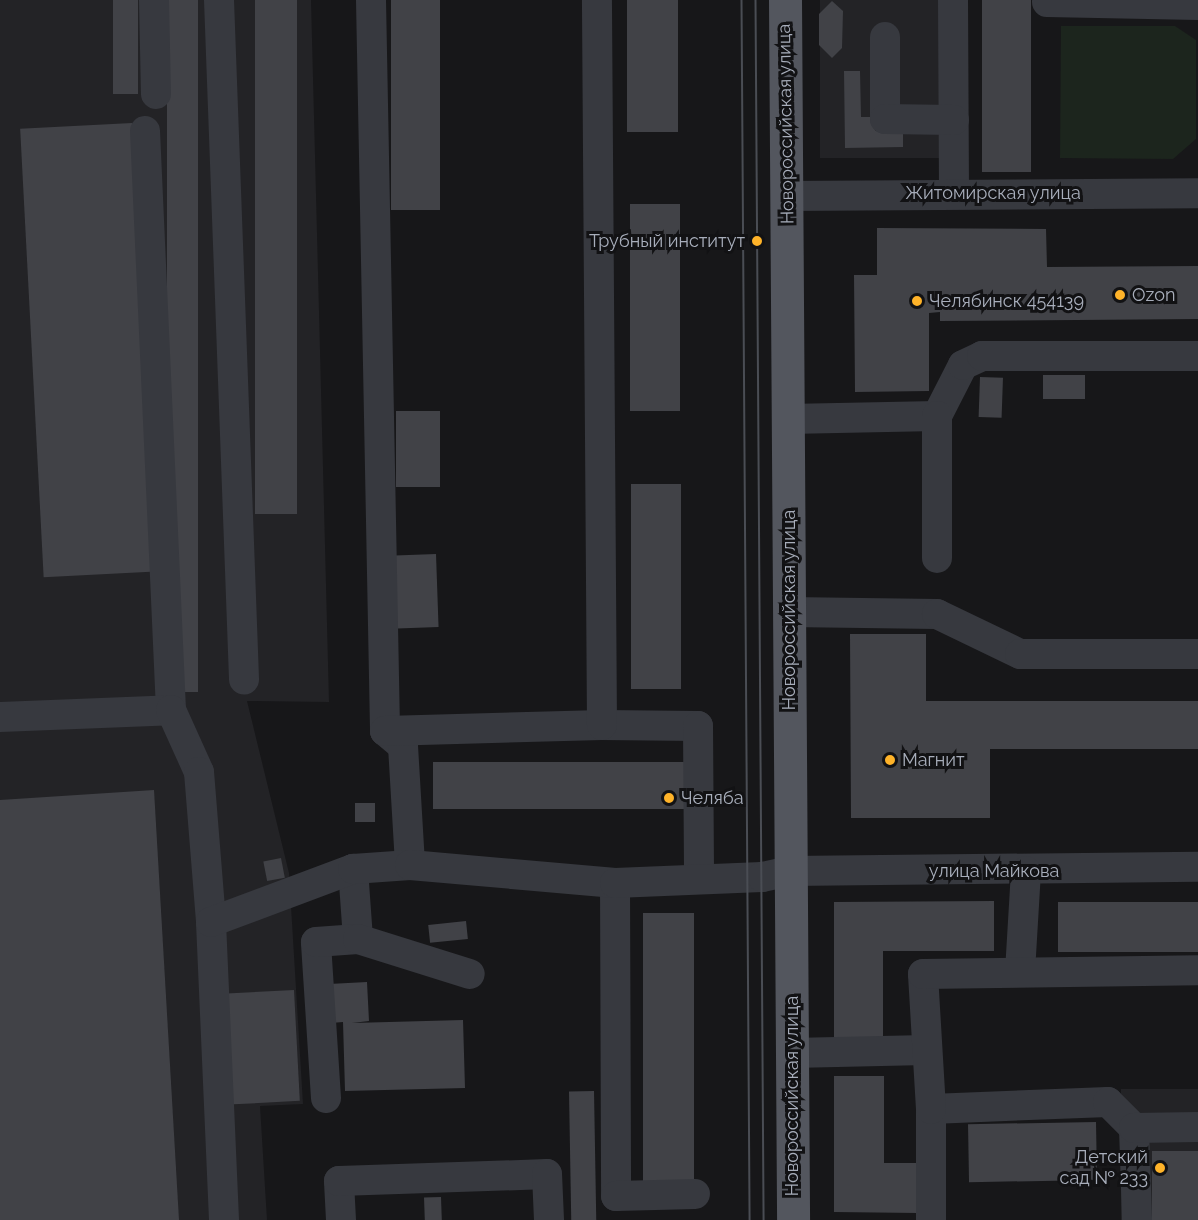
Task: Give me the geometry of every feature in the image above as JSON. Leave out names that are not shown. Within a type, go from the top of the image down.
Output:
[{"type":"main road","name":"Новороссийская улица","points":[[785,0],[792,1220]]},
{"type":"street","points":[[154,0],[156,94]]},
{"type":"street","points":[[219,0],[244,680]]},
{"type":"street","points":[[371,0],[385,731],[403,746],[410,865]]},
{"type":"street","points":[[597,0],[602,725]]},
{"type":"street","points":[[953,0],[954,192]]},
{"type":"street","points":[[1047,2],[1198,5]]},
{"type":"street","points":[[885,37],[885,119],[954,120]]},
{"type":"street","points":[[145,131],[171,710],[199,772],[212,922],[224,1220]]},
{"type":"street","name":"Житомирская улица","points":[[787,196],[954,192],[1198,193]]},
{"type":"street","points":[[937,558],[937,416],[963,365],[982,356],[1198,356]]},
{"type":"street","points":[[788,419],[937,416]]},
{"type":"street","points":[[789,612],[937,614],[1020,654],[1198,654]]},
{"type":"street","points":[[0,717],[171,710]]},
{"type":"street","points":[[385,731],[602,725],[698,726],[699,877]]},
{"type":"street","name":"улица Майкова","points":[[212,922],[353,869],[410,865],[615,883],[699,877],[762,877],[790,871],[1026,872],[1198,867]]},
{"type":"street","points":[[353,869],[358,939]]},
{"type":"street","points":[[1020,972],[1026,872]]},
{"type":"street","points":[[615,883],[616,1197],[695,1194]]},
{"type":"street","points":[[326,1098],[316,942],[358,939],[470,974]]},
{"type":"street","points":[[930,1220],[931,1109],[923,974],[1198,970]]},
{"type":"street","points":[[792,1053],[926,1050]]},
{"type":"street","points":[[931,1109],[1108,1102],[1134,1128],[1137,1220]]},
{"type":"street","points":[[1134,1128],[1198,1127]]},
{"type":"street","points":[[341,1220],[339,1181],[547,1174],[549,1220]]},
{"type":"shaded area","points":[[0,0],[311,0],[329,702],[247,701],[289,873],[303,1104],[260,1106],[267,1220],[0,1220]]},
{"type":"shaded area","points":[[820,0],[941,0],[941,158],[820,158]]},
{"type":"shaded area","points":[[1061,26],[1175,26],[1196,40],[1196,139],[1173,159],[1060,158]]},
{"type":"shaded area","name":"Детский сад № 233","points":[[1121,1089],[1198,1089],[1198,1220],[1121,1220]]},
{"type":"building","points":[[113,0],[138,0],[138,94],[113,94]]},
{"type":"building","points":[[167,0],[198,0],[198,692],[167,692]]},
{"type":"building","points":[[255,0],[297,0],[297,514],[255,514]]},
{"type":"building","points":[[391,0],[440,0],[440,210],[391,210]]},
{"type":"building","points":[[627,0],[678,0],[678,132],[627,132]]},
{"type":"building","points":[[982,0],[1031,0],[1031,172],[982,172]]},
{"type":"building","points":[[832,1],[843,11],[842,48],[832,58],[819,45],[819,14]]},
{"type":"building","points":[[844,71],[860,71],[861,117],[875,117],[875,131],[903,131],[903,147],[845,148]]},
{"type":"building","points":[[132,123],[155,571],[44,577],[20,129]]},
{"type":"building","points":[[630,204],[680,204],[680,411],[630,411]]},
{"type":"building","points":[[877,228],[1046,229],[1047,267],[1198,266],[1198,319],[940,321],[940,312],[929,313],[929,391],[855,392],[854,275],[877,275]]},
{"type":"building","points":[[1043,375],[1085,375],[1085,399],[1043,399]]},
{"type":"building","points":[[980,377],[1003,378],[1002,418],[979,417]]},
{"type":"building","points":[[396,411],[440,411],[440,487],[396,487]]},
{"type":"building","points":[[631,484],[681,484],[681,689],[631,689]]},
{"type":"building","points":[[436,554],[439,627],[391,629],[388,556]]},
{"type":"building","points":[[850,634],[926,634],[926,701],[1198,701],[1198,749],[990,749],[990,818],[851,818]]},
{"type":"building","points":[[433,762],[692,762],[692,809],[433,809]]},
{"type":"building","points":[[154,790],[179,1220],[0,1220],[0,800]]},
{"type":"building","points":[[355,803],[375,803],[375,822],[355,822]]},
{"type":"building","points":[[281,858],[285,878],[267,881],[263,861]]},
{"type":"building","points":[[994,901],[994,951],[883,951],[883,1038],[834,1038],[834,902]]},
{"type":"building","points":[[1058,902],[1198,902],[1198,952],[1058,952]]},
{"type":"building","points":[[643,913],[694,913],[694,1185],[643,1185]]},
{"type":"building","points":[[466,921],[468,939],[430,943],[428,925]]},
{"type":"building","points":[[367,982],[369,1021],[352,1023],[463,1020],[465,1088],[345,1091],[343,1022],[331,1023],[329,984]]},
{"type":"building","points":[[294,990],[300,1101],[228,1105],[222,994]]},
{"type":"building","points":[[834,1076],[884,1076],[884,1163],[918,1163],[918,1213],[834,1212]]},
{"type":"building","points":[[569,1091],[594,1091],[596,1220],[571,1220]]},
{"type":"building","points":[[1096,1122],[1097,1180],[969,1182],[968,1124]]},
{"type":"building","points":[[1152,1151],[1198,1151],[1198,1220],[1152,1220]]},
{"type":"building","points":[[441,1197],[442,1220],[425,1220],[424,1198]]},
{"type":"tram line","points":[[742,0],[750,1220]]},
{"type":"tram line","points":[[756,0],[764,1220]]},
{"type":"place","name":"Трубный институт","points":[[757,241]]},
{"type":"place","name":"Ozon","points":[[1120,295]]},
{"type":"place","name":"Челябинск 454139","points":[[917,301]]},
{"type":"place","name":"Магнит","points":[[890,760]]},
{"type":"place","name":"Челяба","points":[[669,798]]},
{"type":"place","name":"Детский сад № 233","points":[[1160,1168]]}]
